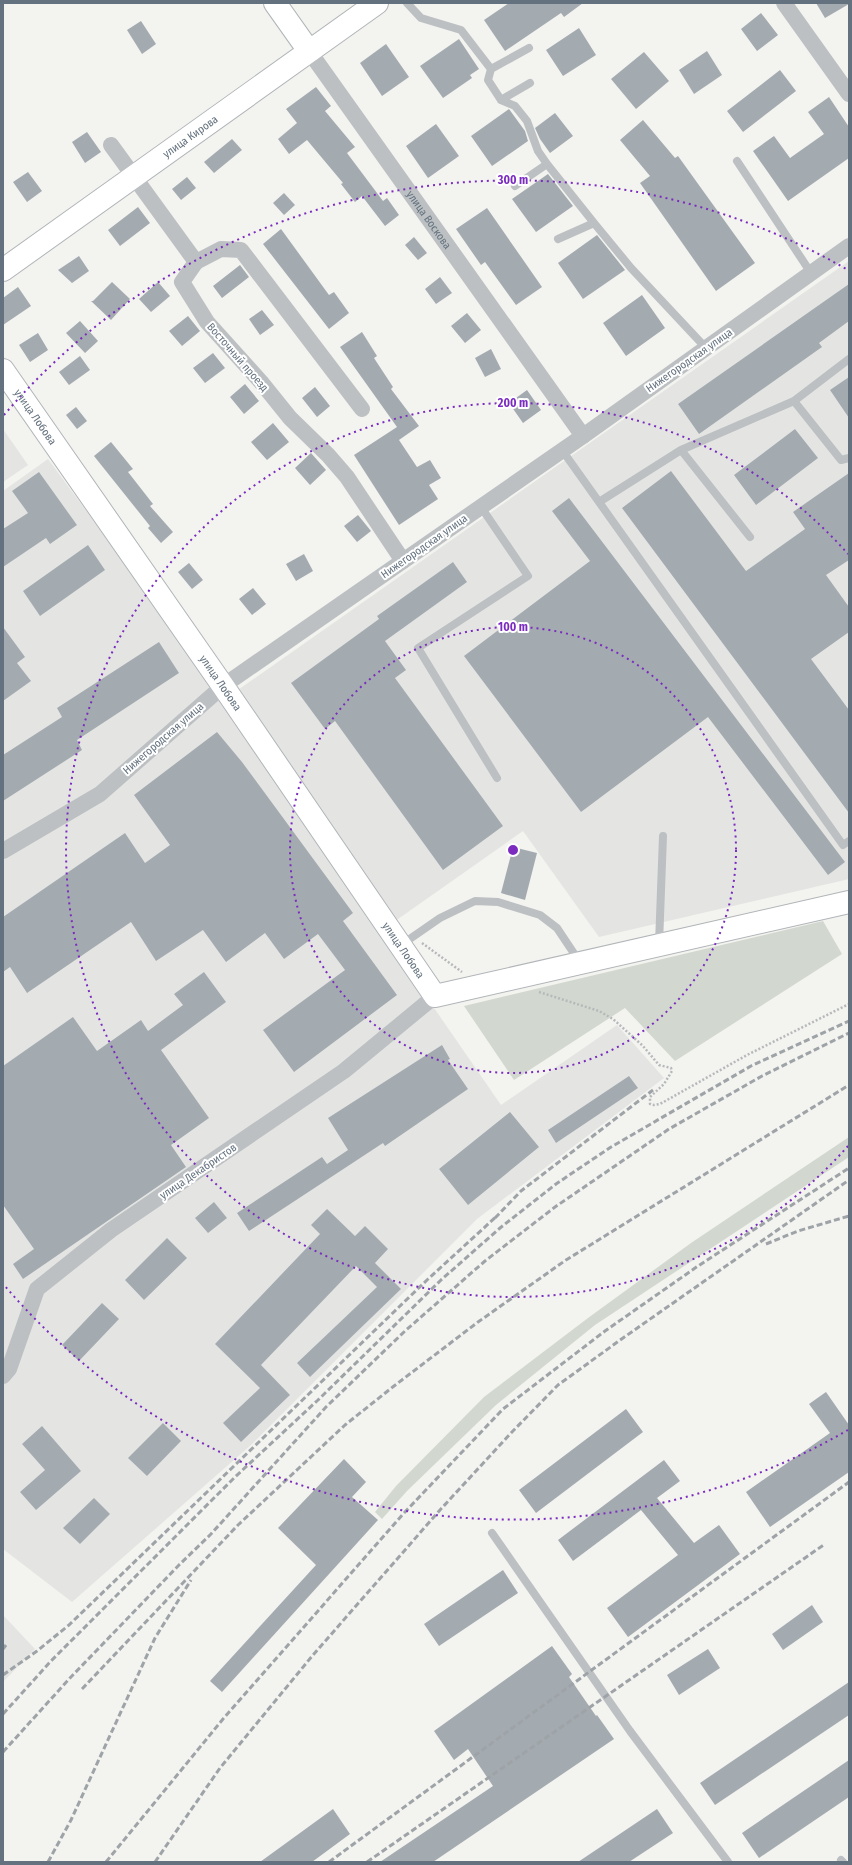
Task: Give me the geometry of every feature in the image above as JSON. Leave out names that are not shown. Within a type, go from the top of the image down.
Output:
[{"type":"street","name":"улица Воскова","points":[[276,3],[583,436]]},
{"type":"street","name":"улица Кирова","points":[[3,270],[377,3]]},
{"type":"street","points":[[784,3],[849,94]]},
{"type":"street","points":[[111,145],[132,177],[196,262],[221,249],[241,250],[362,409]]},
{"type":"street","name":"Нижегородская улица","points":[[3,851],[100,794],[223,686],[583,436],[849,246]]},
{"type":"street","name":"Восточный проезд","points":[[196,262],[182,282],[207,322],[261,382],[290,418],[328,455],[347,477],[403,561]]},
{"type":"street","name":"улица Лобова","points":[[3,370],[223,686],[407,941],[435,996]]},
{"type":"street","points":[[435,996],[849,902]]},
{"type":"street","name":"улица Декабристов","points":[[3,1376],[9,1369],[37,1289],[111,1230],[344,1071],[435,996]]},
{"type":"lane","points":[[408,3],[421,18],[461,30],[490,69],[488,80],[501,100],[515,106],[527,121],[538,151],[547,164],[631,268],[706,348]]},
{"type":"lane","points":[[490,69],[529,48]]},
{"type":"lane","points":[[501,100],[530,83]]},
{"type":"lane","points":[[737,161],[811,273]]},
{"type":"lane","points":[[515,186],[547,164]]},
{"type":"lane","points":[[558,239],[594,223]]},
{"type":"lane","points":[[599,502],[681,450],[794,401],[849,359]]},
{"type":"lane","points":[[794,401],[841,460],[849,458]]},
{"type":"lane","points":[[562,450],[843,845],[849,841]]},
{"type":"lane","points":[[681,450],[750,537]]},
{"type":"lane","points":[[481,507],[528,576],[418,648],[497,778]]},
{"type":"lane","points":[[659,945],[663,836]]},
{"type":"lane","points":[[407,941],[440,918],[476,901],[498,902],[540,915],[557,928],[580,963]]},
{"type":"lane","points":[[492,1533],[630,1731],[728,1862]]},
{"type":"path","points":[[407,941],[481,986]]},
{"type":"path","points":[[533,990],[599,1011],[613,1019],[643,1046],[659,1065],[671,1068],[672,1071],[664,1084],[650,1097],[650,1104],[654,1106],[747,1055],[849,1004]]},
{"type":"shaded area","points":[[849,261],[849,879],[599,937],[523,831],[381,931],[501,1105],[617,1025],[664,1078],[477,1219],[251,1445],[72,1602],[3,1549],[3,491],[48,459],[225,699]]},
{"type":"shaded area","points":[[3,429],[28,465],[3,482]]},
{"type":"shaded area","points":[[823,921],[842,954],[675,1061],[625,1008],[514,1080],[464,1006]]},
{"type":"shaded area","points":[[849,1137],[849,1157],[595,1325],[496,1405],[407,1491],[382,1519],[375,1512],[396,1486],[484,1397],[588,1318],[691,1243]]},
{"type":"shaded area","points":[[3,1615],[35,1649],[3,1682]]},
{"type":"building","points":[[509,3],[583,3],[564,17],[561,13],[505,51],[484,20]]},
{"type":"building","points":[[816,3],[849,3],[849,4],[825,18]]},
{"type":"building","points":[[761,13],[778,35],[757,51],[741,29]]},
{"type":"building","points":[[141,21],[156,44],[142,54],[127,30]]},
{"type":"building","points":[[579,28],[596,55],[563,76],[546,50]]},
{"type":"building","points":[[459,39],[479,69],[470,75],[472,78],[443,98],[420,66]]},
{"type":"building","points":[[386,44],[409,77],[382,96],[360,63]]},
{"type":"building","points":[[707,51],[722,75],[694,94],[679,70]]},
{"type":"building","points":[[644,52],[669,81],[636,109],[611,79]]},
{"type":"building","points":[[780,70],[796,91],[743,132],[727,111]]},
{"type":"building","points":[[316,87],[331,106],[325,111],[355,147],[347,153],[383,201],[387,198],[399,215],[385,226],[362,196],[355,202],[341,184],[343,183],[307,140],[289,154],[278,139],[297,123],[286,109]]},
{"type":"building","points":[[829,97],[849,127],[849,158],[788,201],[753,151],[774,136],[790,158],[824,134],[808,112]]},
{"type":"building","points":[[509,109],[525,131],[528,141],[492,166],[471,136]]},
{"type":"building","points":[[555,113],[573,136],[550,153],[540,139],[535,128]]},
{"type":"building","points":[[643,120],[675,158],[678,156],[755,263],[716,291],[640,183],[650,176],[620,140]]},
{"type":"building","points":[[436,124],[459,156],[428,178],[406,146]]},
{"type":"building","points":[[87,132],[101,152],[85,163],[72,142]]},
{"type":"building","points":[[232,139],[242,150],[214,173],[204,162]]},
{"type":"building","points":[[28,172],[42,191],[27,202],[13,182]]},
{"type":"building","points":[[548,174],[573,206],[536,232],[512,199]]},
{"type":"building","points":[[187,177],[196,188],[181,200],[172,189]]},
{"type":"building","points":[[284,193],[295,205],[284,215],[273,203]]},
{"type":"building","points":[[138,207],[150,223],[120,246],[108,230]]},
{"type":"building","points":[[487,208],[542,287],[516,305],[485,262],[481,265],[456,229]]},
{"type":"building","points":[[281,229],[329,295],[334,292],[349,313],[329,329],[263,244]]},
{"type":"building","points":[[597,235],[625,270],[583,299],[558,263]]},
{"type":"building","points":[[414,237],[427,253],[418,260],[405,245]]},
{"type":"building","points":[[79,256],[89,271],[72,283],[58,270]]},
{"type":"building","points":[[240,265],[249,277],[222,298],[213,286]]},
{"type":"building","points":[[440,277],[452,293],[436,304],[425,289]]},
{"type":"building","points":[[112,282],[130,299],[111,320],[91,301],[93,301]]},
{"type":"building","points":[[158,282],[170,296],[151,312],[139,299]]},
{"type":"building","points":[[849,284],[849,321],[819,343],[822,347],[699,434],[678,404]]},
{"type":"building","points":[[18,287],[31,306],[3,325],[3,298]]},
{"type":"building","points":[[642,295],[665,328],[626,356],[603,323]]},
{"type":"building","points":[[262,310],[274,325],[260,335],[249,319]]},
{"type":"building","points":[[467,313],[481,330],[465,343],[451,326]]},
{"type":"building","points":[[188,316],[200,331],[182,346],[169,331]]},
{"type":"building","points":[[80,321],[98,341],[85,353],[66,333]]},
{"type":"building","points":[[362,332],[377,356],[374,358],[393,387],[391,389],[419,426],[399,440],[417,467],[430,460],[441,478],[429,485],[438,499],[399,525],[354,455],[397,427],[340,347]]},
{"type":"building","points":[[38,333],[48,350],[30,362],[19,345]]},
{"type":"building","points":[[491,349],[501,369],[485,377],[475,358]]},
{"type":"building","points":[[213,353],[225,368],[205,383],[193,368]]},
{"type":"building","points":[[80,356],[90,370],[69,385],[59,372]]},
{"type":"building","points":[[849,377],[849,418],[830,390]]},
{"type":"building","points":[[245,384],[259,401],[244,414],[230,397]]},
{"type":"building","points":[[315,387],[330,406],[317,417],[302,398]]},
{"type":"building","points":[[527,390],[541,410],[523,423],[509,403]]},
{"type":"building","points":[[76,407],[87,421],[77,429],[66,415]]},
{"type":"building","points":[[273,423],[289,442],[267,460],[251,442]]},
{"type":"building","points":[[795,429],[818,458],[756,505],[734,475]]},
{"type":"building","points":[[111,442],[133,469],[128,472],[153,504],[150,506],[173,532],[161,543],[148,528],[150,526],[94,456]]},
{"type":"building","points":[[311,453],[326,470],[310,485],[295,468]]},
{"type":"building","points":[[671,471],[746,571],[805,529],[793,512],[849,473],[849,560],[826,575],[849,607],[849,632],[811,659],[849,710],[849,813],[622,508]]},
{"type":"building","points":[[39,472],[77,525],[50,544],[46,538],[3,567],[3,529],[28,513],[12,491]]},
{"type":"building","points":[[569,498],[845,862],[828,875],[708,717],[581,812],[464,656],[590,561],[552,511]]},
{"type":"building","points":[[358,515],[371,531],[357,542],[344,526]]},
{"type":"building","points":[[88,545],[105,570],[40,616],[23,591]]},
{"type":"building","points":[[304,554],[313,571],[296,581],[286,564]]},
{"type":"building","points":[[453,562],[467,582],[385,641],[406,670],[395,678],[503,826],[443,870],[335,721],[325,729],[291,683],[379,619],[377,616]]},
{"type":"building","points":[[189,563],[203,580],[192,589],[178,572]]},
{"type":"building","points":[[253,588],[266,604],[252,615],[239,599]]},
{"type":"building","points":[[3,627],[25,657],[17,663],[31,681],[3,701]]},
{"type":"building","points":[[159,642],[179,673],[77,740],[82,750],[3,801],[3,755],[62,717],[57,708]]},
{"type":"building","points":[[217,732],[242,762],[353,913],[343,921],[397,995],[294,1072],[263,1030],[345,970],[318,934],[284,959],[265,933],[226,962],[203,930],[156,961],[131,922],[27,993],[10,967],[3,972],[3,917],[125,833],[145,863],[170,845],[134,795]]},
{"type":"building","points":[[513,847],[537,853],[525,900],[501,893]]},
{"type":"building","points":[[204,972],[226,1002],[161,1050],[209,1118],[171,1145],[186,1167],[23,1279],[13,1264],[34,1249],[3,1205],[3,1066],[73,1017],[97,1051],[141,1020],[148,1031],[183,1005],[174,994]]},
{"type":"building","points":[[442,1045],[450,1059],[448,1060],[468,1089],[385,1146],[383,1143],[249,1231],[237,1213],[322,1157],[327,1164],[348,1150],[328,1118]]},
{"type":"building","points":[[629,1076],[638,1088],[556,1143],[548,1130]]},
{"type":"building","points":[[510,1112],[539,1147],[468,1205],[439,1169]]},
{"type":"building","points":[[214,1202],[227,1218],[208,1233],[195,1218]]},
{"type":"building","points":[[327,1209],[355,1236],[365,1226],[388,1249],[375,1263],[401,1289],[310,1377],[297,1363],[377,1287],[356,1266],[261,1365],[290,1395],[241,1442],[223,1423],[260,1388],[215,1344],[320,1234],[311,1225]]},
{"type":"building","points":[[167,1238],[187,1258],[144,1300],[125,1280]]},
{"type":"building","points":[[102,1303],[119,1319],[79,1361],[62,1345]]},
{"type":"building","points":[[826,1392],[849,1425],[849,1472],[770,1527],[746,1492],[830,1433],[809,1404]]},
{"type":"building","points":[[626,1409],[643,1432],[536,1513],[519,1490]]},
{"type":"building","points":[[163,1423],[181,1441],[147,1476],[128,1458]]},
{"type":"building","points":[[42,1426],[81,1471],[36,1510],[20,1492],[45,1470],[22,1444]]},
{"type":"building","points":[[344,1459],[366,1482],[352,1497],[378,1520],[222,1692],[210,1681],[316,1565],[278,1528]]},
{"type":"building","points":[[664,1460],[680,1481],[657,1498],[694,1543],[719,1525],[740,1554],[628,1637],[607,1608],[678,1555],[641,1510],[573,1561],[558,1540]]},
{"type":"building","points":[[94,1498],[110,1514],[80,1544],[63,1528]]},
{"type":"building","points":[[503,1570],[518,1593],[439,1646],[424,1624]]},
{"type":"building","points":[[812,1605],[823,1622],[783,1650],[772,1634]]},
{"type":"building","points":[[552,1646],[572,1674],[569,1677],[614,1739],[433,1862],[380,1862],[493,1786],[468,1749],[454,1760],[434,1731]]},
{"type":"building","points":[[708,1649],[720,1668],[679,1695],[667,1675]]},
{"type":"building","points":[[849,1682],[849,1715],[715,1805],[700,1783]]},
{"type":"building","points":[[849,1760],[849,1797],[759,1858],[742,1833]]},
{"type":"building","points":[[333,1809],[350,1834],[312,1862],[260,1862]]},
{"type":"building","points":[[657,1809],[673,1833],[629,1862],[578,1862]]},
{"type":"railway","points":[[3,1714],[51,1661],[235,1477],[318,1400],[441,1280],[500,1228],[556,1184],[611,1147],[751,1066],[849,1021]]},
{"type":"railway","points":[[3,1752],[70,1678],[211,1534],[326,1407],[405,1331],[485,1261],[555,1207],[669,1129],[762,1076],[849,1033]]},
{"type":"railway","points":[[82,1689],[238,1525],[345,1425],[394,1386],[478,1322],[566,1260],[849,1085]]},
{"type":"railway","points":[[495,1218],[521,1191],[653,1090]]},
{"type":"railway","points":[[106,1862],[223,1719],[404,1513],[503,1409],[605,1331],[698,1266],[849,1168]]},
{"type":"railway","points":[[155,1862],[220,1768],[313,1655],[440,1510],[511,1433],[558,1385],[849,1180]]},
{"type":"railway","points":[[3,1675],[37,1651],[69,1625],[427,1280],[498,1215]]},
{"type":"railway","points":[[766,1244],[798,1231],[849,1216]]},
{"type":"railway","points":[[329,1862],[849,1482]]},
{"type":"railway","points":[[367,1862],[825,1544]]},
{"type":"railway","points":[[48,1862],[71,1820],[155,1638],[191,1580]]},
{"type":"railway","points":[[3,1649],[6,1645]]}]
